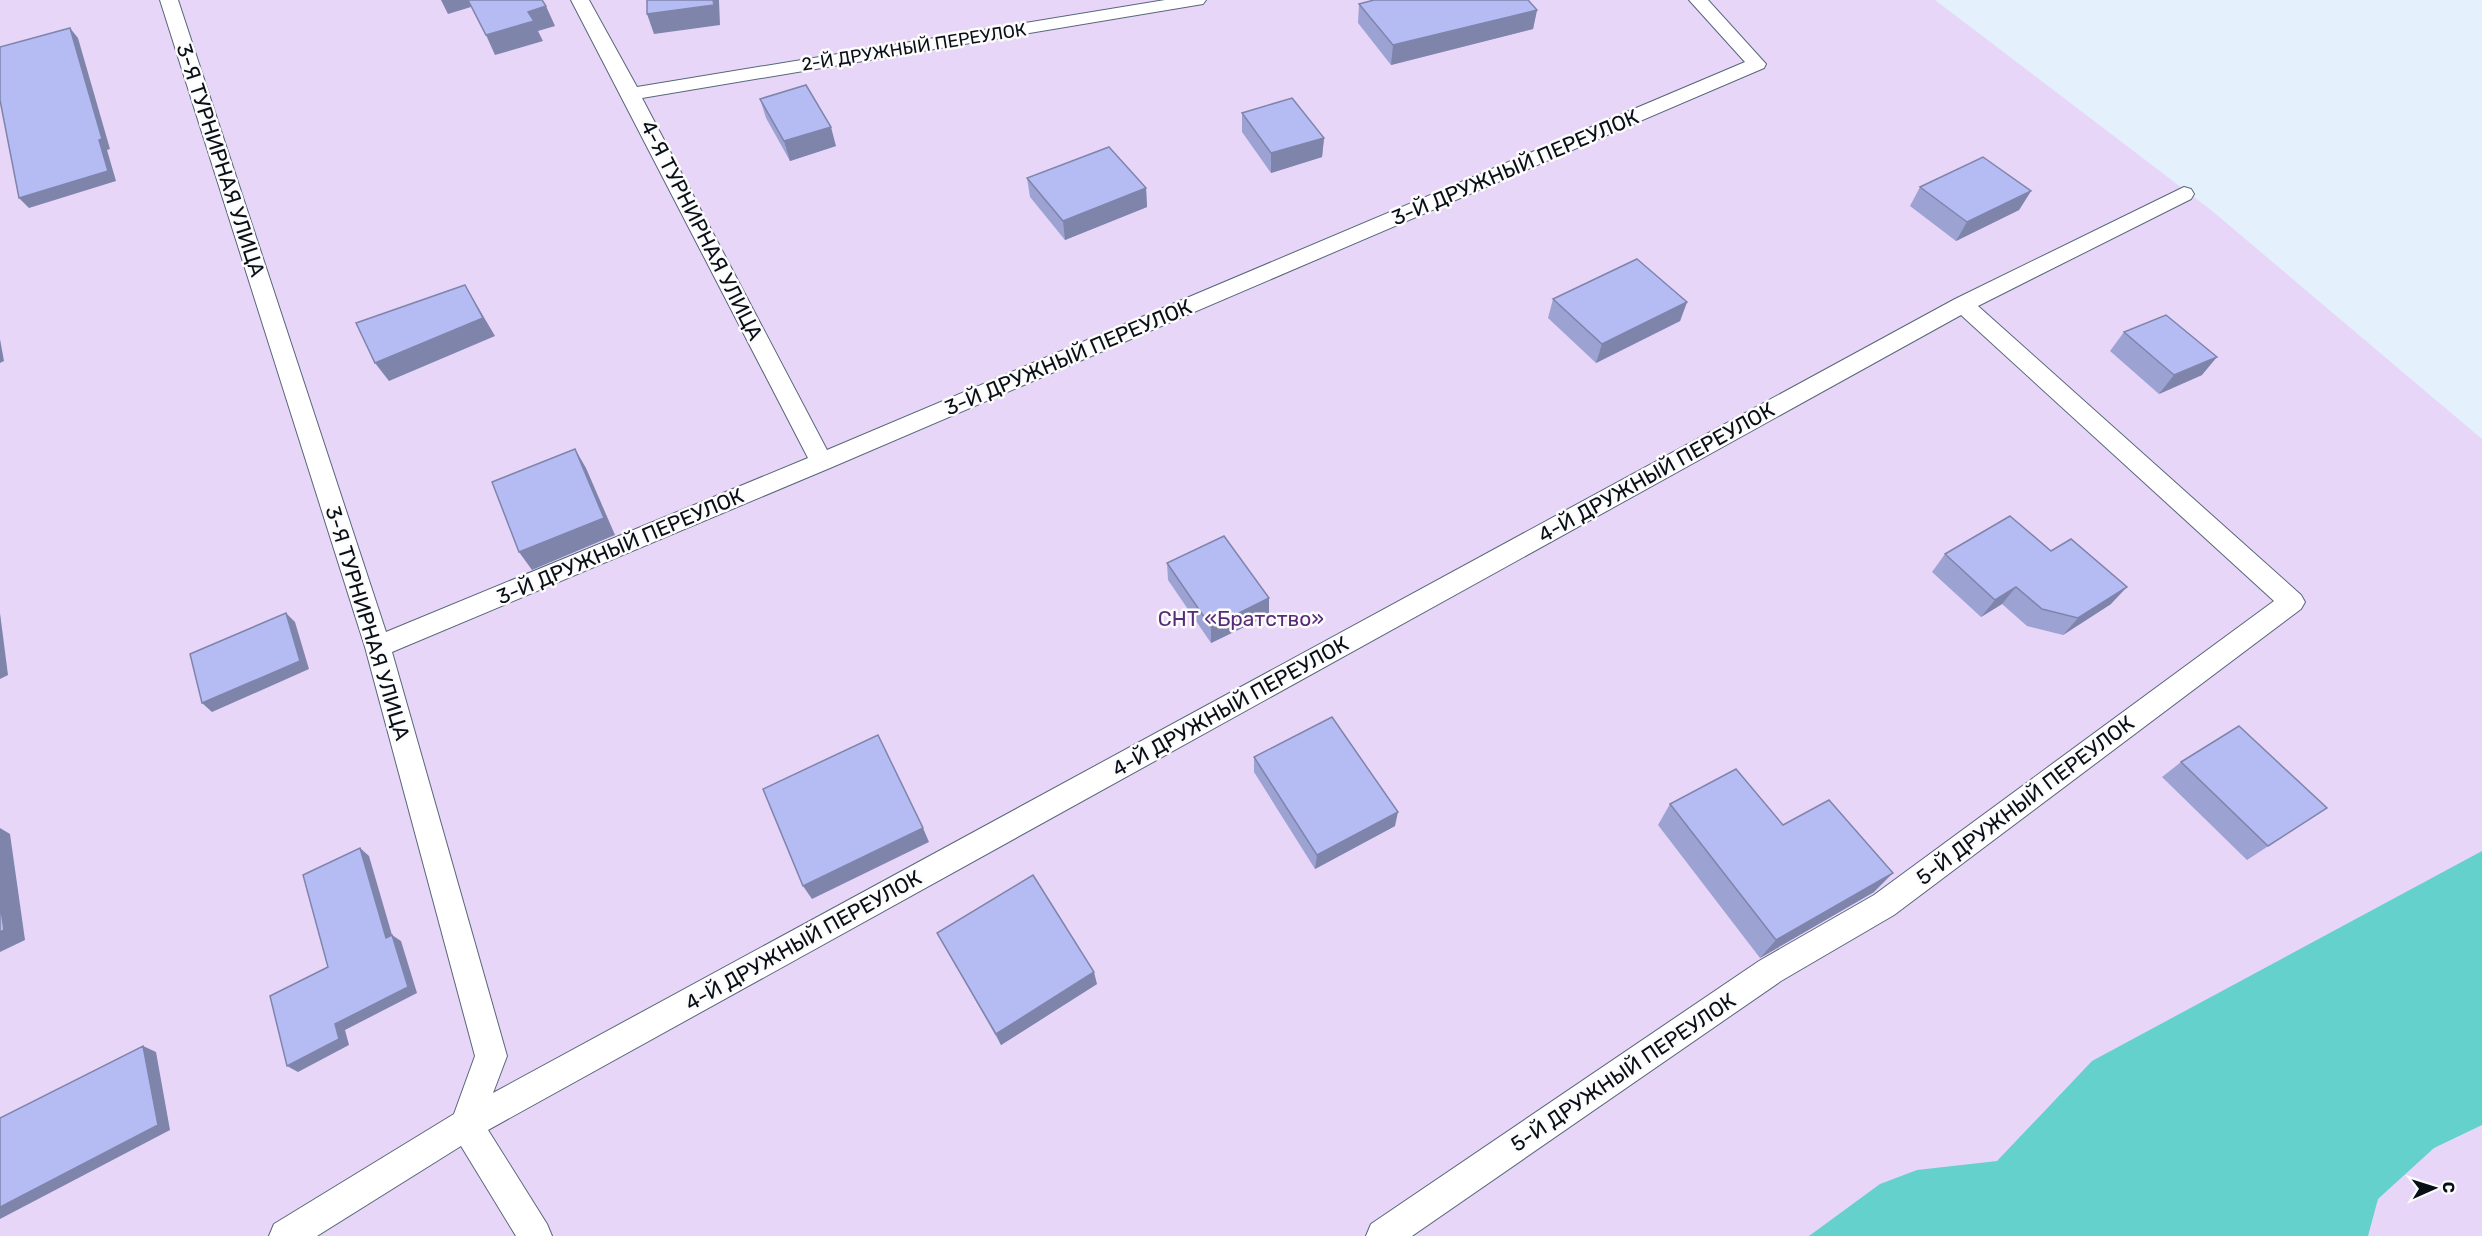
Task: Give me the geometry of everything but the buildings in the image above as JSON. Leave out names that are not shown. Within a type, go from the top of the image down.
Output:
[{"type":"lane","name":"3-Я ТУРНИРНАЯ УЛИЦА","points":[[169,0],[378,647],[491,1056],[466,1125]]},
{"type":"lane","name":"4-Я ТУРНИРНАЯ УЛИЦА","points":[[580,0],[822,462]]},
{"type":"lane","name":"2-Й ДРУЖНЫЙ ПЕРЕУЛОК","points":[[631,94],[1197,0]]},
{"type":"lane","name":"3-Й ДРУЖНЫЙ ПЕРЕУЛОК","points":[[378,647],[822,462],[1757,64],[1698,0]]},
{"type":"lane","name":"4-Й ДРУЖНЫЙ ПЕРЕУЛОК","points":[[286,1236],[466,1125],[1963,304],[2184,194]]},
{"type":"lane","name":"5-Й ДРУЖНЫЙ ПЕРЕУЛОК","points":[[1383,1236],[1770,971],[1884,905],[2292,602],[1963,304]]},
{"type":"lane","points":[[466,1125],[535,1236]]},
{"type":"green space","name":"СНТ «Братство»","points":[[0,0],[1935,0],[2211,210],[2482,439],[2482,1236],[0,1236]]},
{"type":"shaded area","points":[[2482,851],[2482,1125],[2434,1148],[2378,1199],[2368,1236],[1809,1236],[1880,1184],[1917,1170],[1997,1161],[2092,1061]]}]
